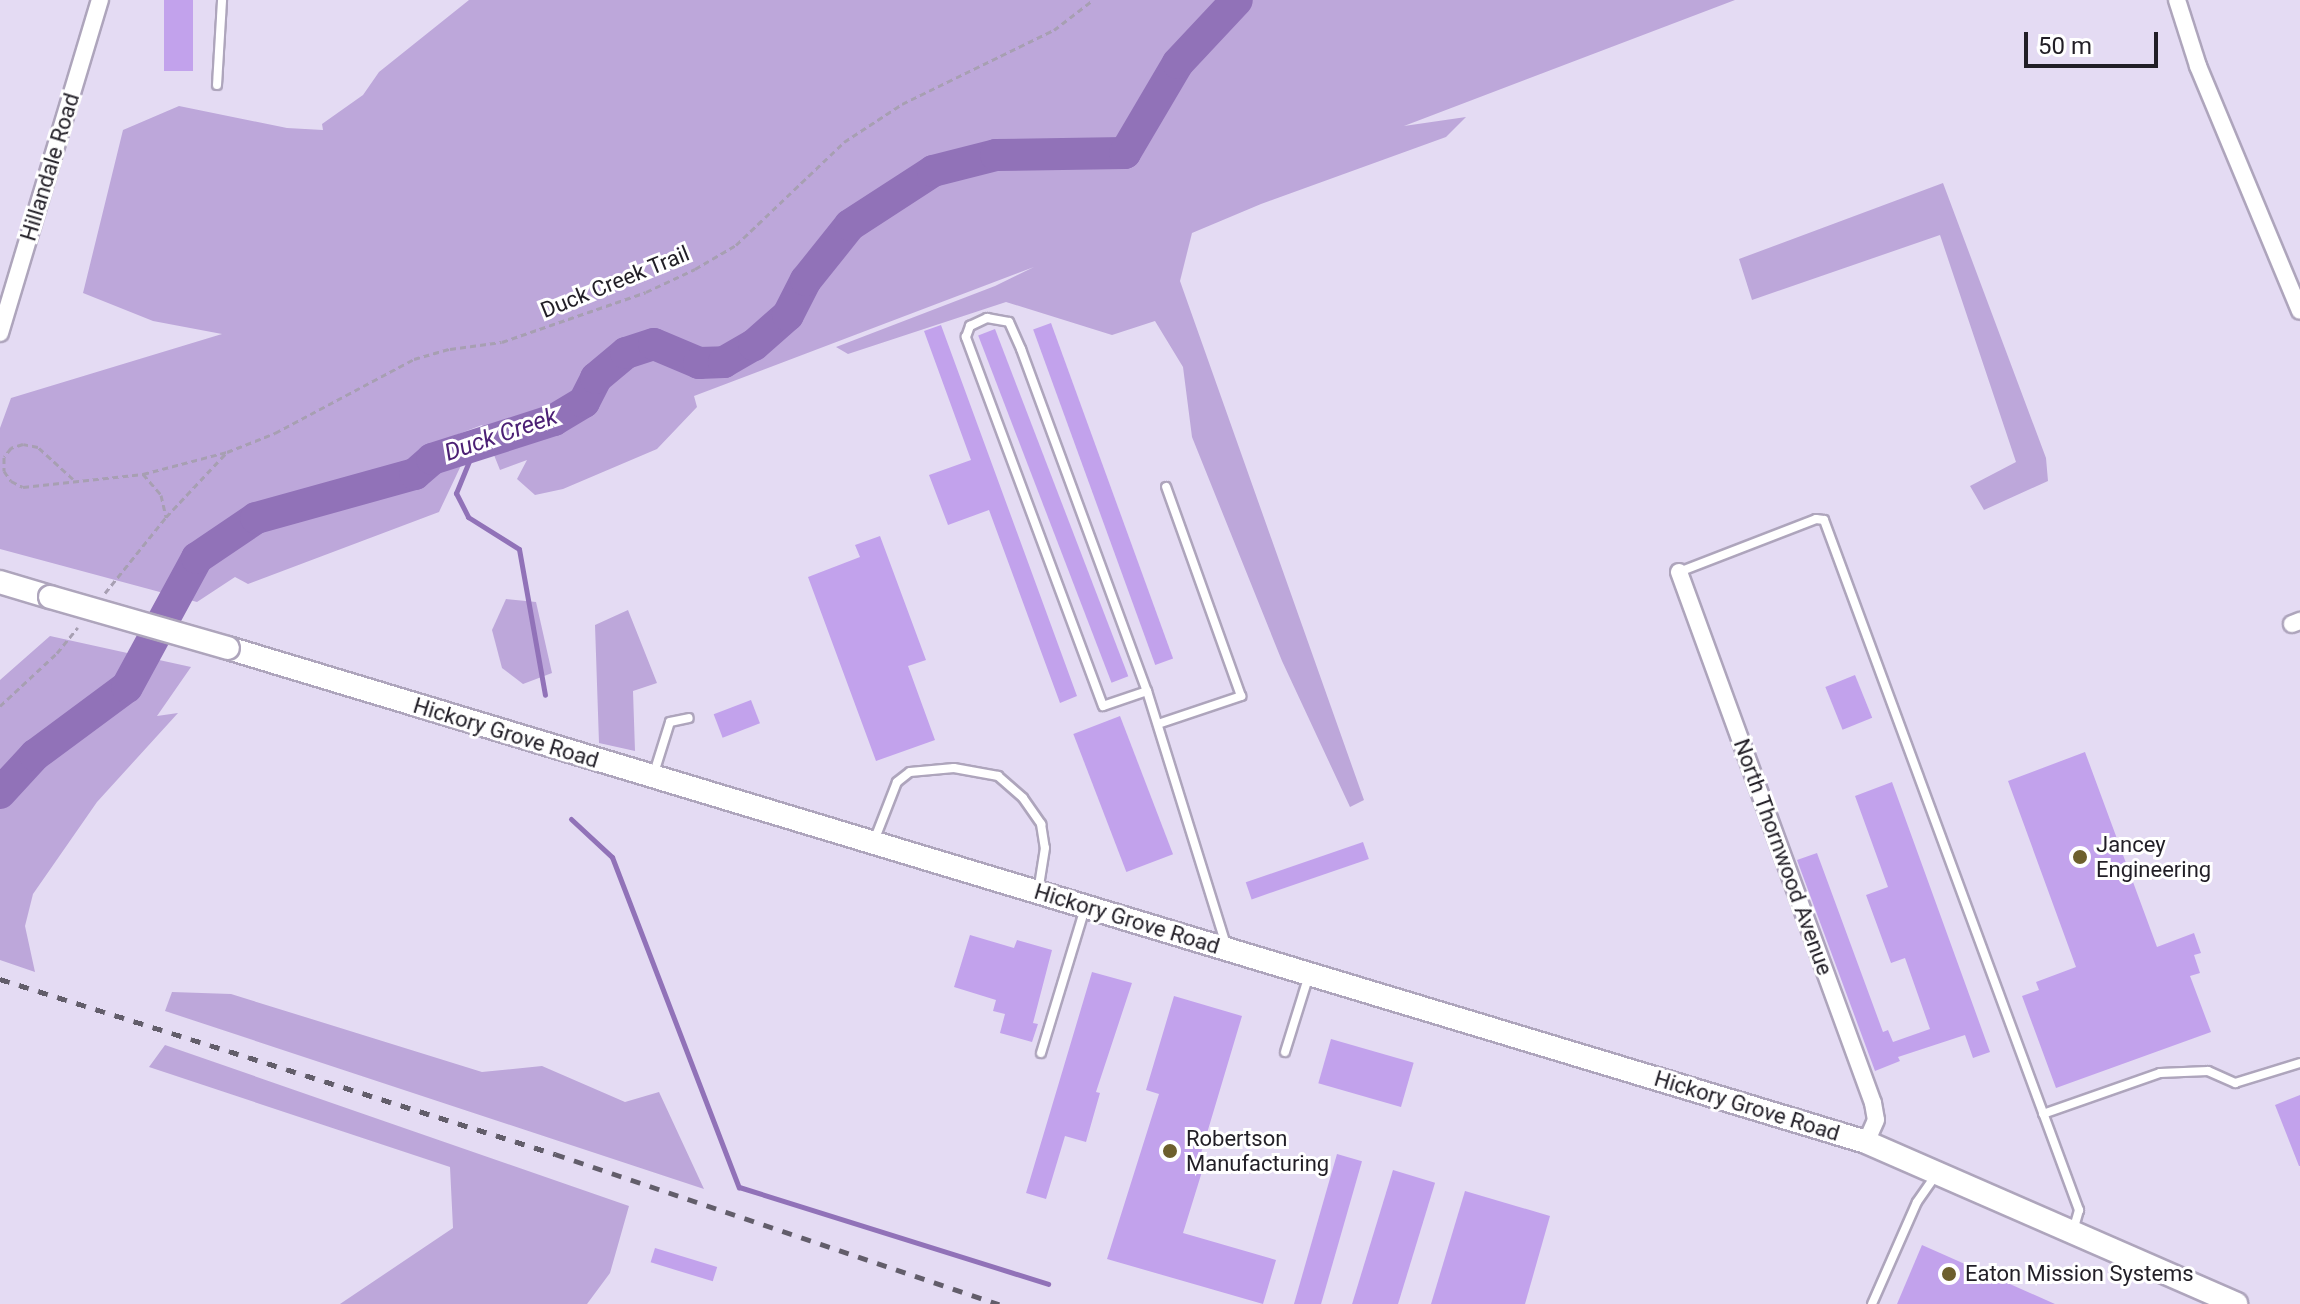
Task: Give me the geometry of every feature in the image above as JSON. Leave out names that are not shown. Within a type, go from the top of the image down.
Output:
[{"type":"main road","name":"Hickory Grove Road","points":[[0,582],[1866,1142],[2236,1304]]},
{"type":"street","name":"Hillandale Road","points":[[0,333],[100,0]]},
{"type":"street","points":[[2177,0],[2198,66],[2300,311]]},
{"type":"street","name":"North Thornwood Avenue","points":[[1679,572],[1873,1103],[1876,1120],[1866,1142]]},
{"type":"lane","points":[[217,85],[222,0]]},
{"type":"lane","points":[[1147,691],[1103,706],[966,337],[970,326],[987,318],[1009,322],[1021,349],[1147,691],[1227,949]]},
{"type":"lane","points":[[1158,724],[1241,696],[1166,487]]},
{"type":"lane","points":[[1679,572],[1816,519],[1824,520],[2079,1210],[2072,1232]]},
{"type":"lane","points":[[652,777],[670,722],[689,718]]},
{"type":"lane","points":[[873,843],[897,782],[910,772],[954,768],[998,776],[1023,798],[1041,824],[1045,848],[1038,893]]},
{"type":"lane","points":[[1041,1053],[1085,907]]},
{"type":"lane","points":[[1285,1052],[1310,974]]},
{"type":"lane","points":[[2043,1114],[2160,1073],[2208,1071],[2235,1083],[2300,1063]]},
{"type":"lane","points":[[1872,1304],[1917,1202],[1936,1173]]},
{"type":"path","name":"Duck Creek Trail","points":[[143,474],[161,495],[166,517],[227,452],[275,433],[414,359],[450,349],[502,342],[646,292],[695,269],[736,245],[844,142],[902,104],[1054,30],[1093,0]]},
{"type":"path","points":[[73,479],[38,447],[23,444],[11,448],[2,457],[4,471],[11,481],[23,487],[73,479],[143,474],[227,452]]},
{"type":"shaded area","points":[[469,0],[1735,0],[1404,126],[1466,117],[1446,137],[1261,204],[1192,233],[1180,281],[1364,800],[1350,807],[1282,661],[1192,437],[1183,367],[1155,321],[1112,335],[1006,302],[848,354],[836,347],[995,286],[1034,267],[694,396],[697,407],[657,449],[563,489],[535,495],[517,479],[527,460],[500,470],[482,425],[443,440],[355,498],[412,483],[457,443],[465,457],[439,512],[248,584],[235,577],[197,602],[0,549],[0,428],[11,398],[222,334],[153,321],[83,293],[123,130],[179,106],[287,128],[323,130],[322,124],[363,95],[379,72]]},
{"type":"shaded area","points":[[1943,183],[2046,458],[2048,481],[1984,510],[1970,486],[2016,462],[1940,235],[1752,300],[1739,259]]},
{"type":"shaded area","points":[[506,599],[536,602],[552,673],[523,684],[502,668],[492,630]]},
{"type":"shaded area","points":[[628,610],[657,683],[633,691],[635,751],[599,743],[595,625]]},
{"type":"shaded area","points":[[50,636],[191,667],[157,716],[178,713],[97,802],[33,894],[25,926],[35,972],[0,960],[0,680]]},
{"type":"shaded area","points":[[172,992],[231,994],[482,1072],[542,1066],[625,1102],[659,1092],[704,1189],[165,1011]]},
{"type":"shaded area","points":[[165,1045],[629,1206],[610,1273],[587,1304],[340,1304],[453,1228],[450,1167],[149,1067]]},
{"type":"building","points":[[164,0],[193,0],[193,71],[164,71]]},
{"type":"building","points":[[1051,323],[1173,658],[1155,665],[1033,329]]},
{"type":"building","points":[[941,325],[1077,696],[1060,703],[989,510],[948,525],[929,475],[971,460],[924,331]]},
{"type":"building","points":[[995,329],[1128,676],[1112,683],[978,335]]},
{"type":"building","points":[[880,536],[926,660],[908,666],[935,740],[876,761],[808,577],[860,557],[855,545]]},
{"type":"building","points":[[1855,675],[1872,718],[1843,730],[1825,687]]},
{"type":"building","points":[[751,700],[760,723],[723,738],[714,714]]},
{"type":"building","points":[[1120,716],[1173,854],[1126,872],[1073,734]]},
{"type":"building","name":"Jancey Engineering","points":[[2085,752],[2157,947],[2194,933],[2201,953],[2194,955],[2200,973],[2190,976],[2211,1032],[2056,1088],[2022,996],[2039,990],[2036,982],[2076,967],[2008,781]]},
{"type":"building","points":[[1892,782],[1990,1052],[1973,1058],[1965,1035],[1898,1057],[1900,1061],[1875,1071],[1797,860],[1817,853],[1883,1032],[1888,1030],[1893,1042],[1930,1029],[1905,958],[1891,963],[1866,895],[1888,887],[1855,796]]},
{"type":"building","points":[[1363,842],[1369,859],[1252,899],[1246,882]]},
{"type":"building","points":[[970,935],[1014,948],[1017,940],[1052,950],[1033,1023],[1038,1024],[1032,1042],[1000,1033],[1005,1014],[993,1011],[996,1000],[954,987]]},
{"type":"building","points":[[1092,972],[1132,983],[1096,1092],[1100,1093],[1086,1142],[1065,1136],[1046,1199],[1026,1193]]},
{"type":"building","name":"Robertson Manufacturing","points":[[1174,996],[1242,1016],[1199,1160],[1205,1162],[1183,1233],[1276,1260],[1263,1304],[1107,1259],[1159,1094],[1146,1090]]},
{"type":"building","points":[[1331,1039],[1414,1063],[1401,1107],[1318,1083]]},
{"type":"building","points":[[2300,1095],[2300,1166],[2299,1166],[2275,1105]]},
{"type":"building","points":[[1337,1154],[1362,1161],[1321,1304],[1294,1304]]},
{"type":"building","points":[[1393,1170],[1435,1183],[1398,1304],[1352,1304]]},
{"type":"building","points":[[1465,1191],[1550,1216],[1525,1304],[1431,1304]]},
{"type":"building","name":"Eaton Mission Systems","points":[[1922,1245],[2055,1304],[1897,1304]]},
{"type":"building","points":[[655,1248],[717,1267],[713,1281],[651,1262]]},
{"type":"waterway","name":"Duck Creek","points":[[0,793],[35,755],[127,687],[197,558],[256,518],[415,474],[432,459],[554,420],[584,402],[596,378],[626,353],[654,344],[699,363],[724,362],[754,345],[788,315],[806,280],[850,225],[933,171],[996,155],[1125,153],[1178,63],[1237,0]]},
{"type":"waterway","points":[[476,444],[456,493],[468,517],[519,549],[545,695]]},
{"type":"waterway","points":[[571,819],[612,857],[739,1187],[1048,1284]]},
{"type":"railway","points":[[0,979],[555,1154],[999,1304]]},
{"type":"place","name":"Jancey Engineering","points":[[2080,857]]},
{"type":"place","name":"Robertson Manufacturing","points":[[1170,1151]]},
{"type":"place","name":"Eaton Mission Systems","points":[[1949,1274]]}]
